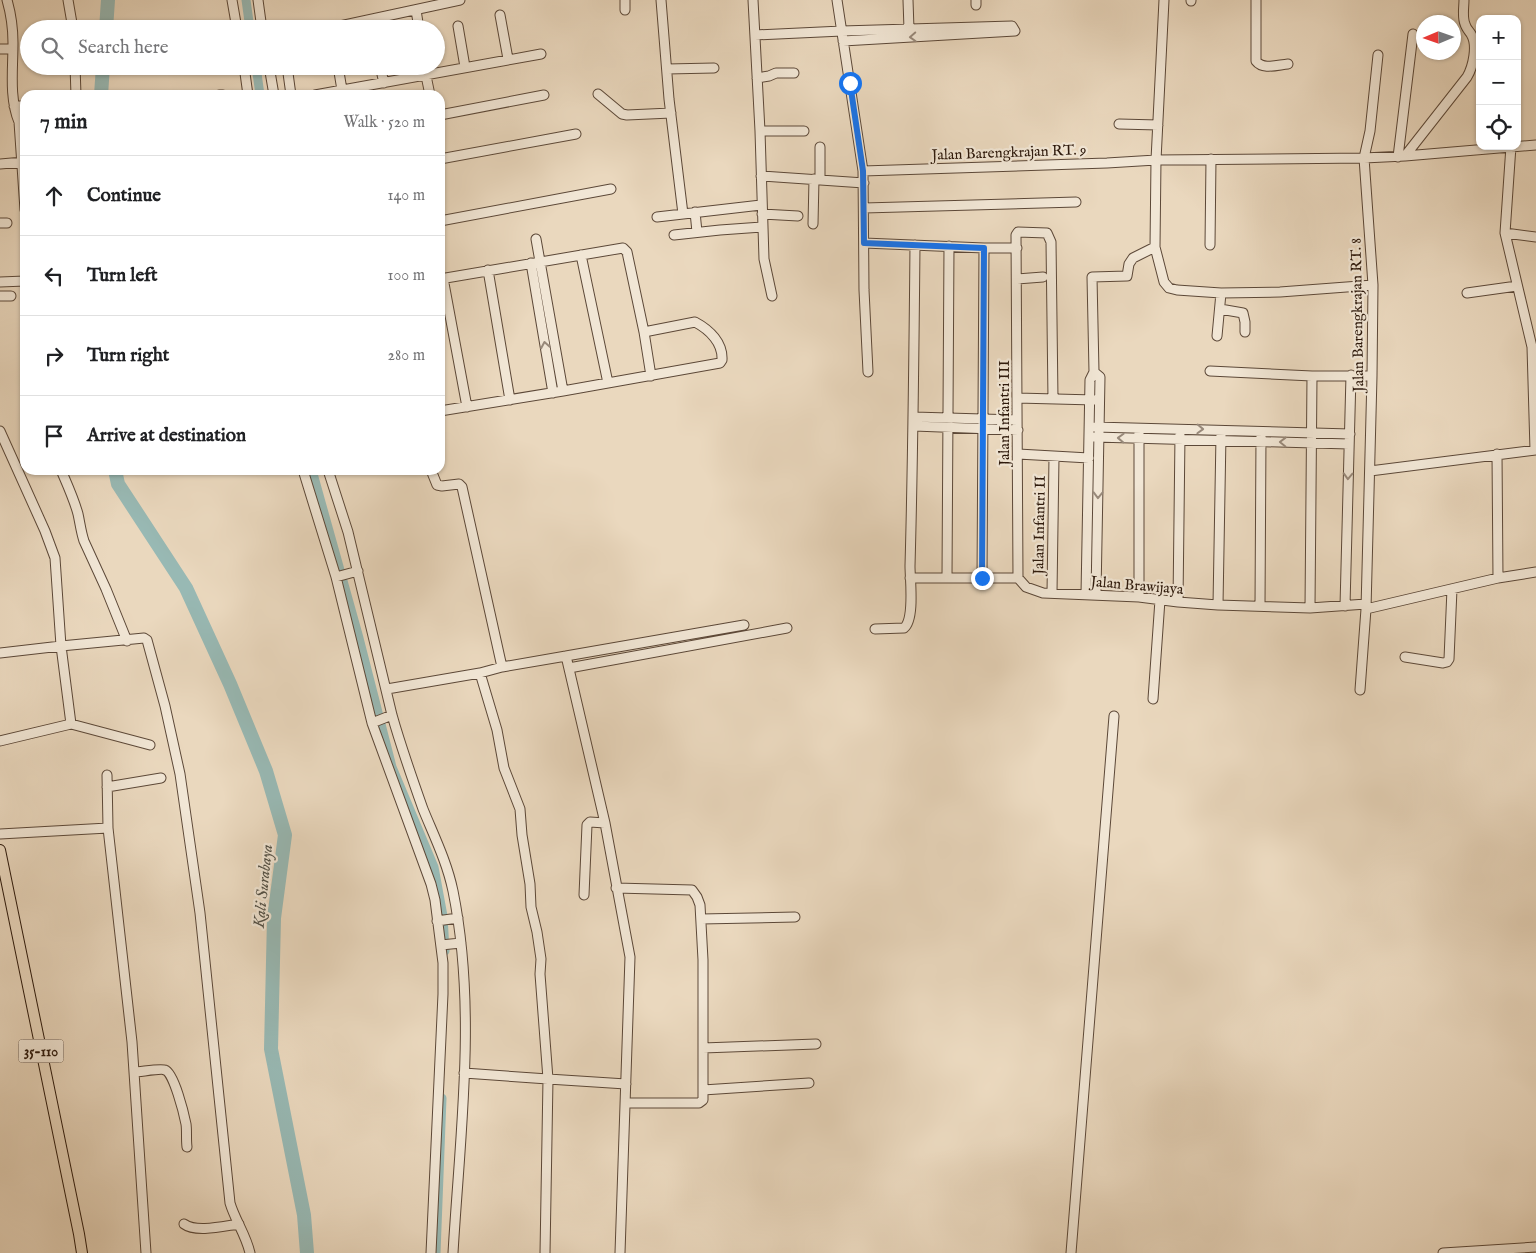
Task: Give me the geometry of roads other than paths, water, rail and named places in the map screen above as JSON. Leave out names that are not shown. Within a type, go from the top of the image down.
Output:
[{"type":"main road","name":"35-110","points":[[0,850],[82,1253]]},
{"type":"street","points":[[8,0],[12,20],[12,91],[20,132]]},
{"type":"street","points":[[68,0],[71,20]]},
{"type":"street","points":[[232,0],[235,20]]},
{"type":"street","points":[[258,0],[261,20]]},
{"type":"street","points":[[369,20],[460,0]]},
{"type":"street","points":[[625,0],[625,10]]},
{"type":"street","points":[[661,0],[671,113],[683,214]]},
{"type":"street","points":[[753,0],[760,131],[762,227],[766,270],[772,296]]},
{"type":"street","points":[[837,0],[863,171],[864,290],[868,372]]},
{"type":"street","points":[[908,0],[908,29]]},
{"type":"street","points":[[1164,0],[1156,160],[1155,247],[1164,282],[1169,288],[1177,290],[1221,293],[1280,292],[1373,285]]},
{"type":"street","points":[[1256,0],[1256,61],[1259,65],[1266,67],[1288,64]]},
{"type":"street","points":[[1402,156],[1467,77],[1472,67],[1474,60],[1473,40],[1464,23],[1464,0]]},
{"type":"street","points":[[416,10],[417,20]]},
{"type":"street","points":[[500,15],[508,59]]},
{"type":"street","points":[[458,26],[466,67]]},
{"type":"street","points":[[755,35],[908,29],[930,32],[1015,31],[1012,26],[930,32],[843,41]]},
{"type":"street","points":[[1402,156],[1414,34]]},
{"type":"street","points":[[0,49],[13,49]]},
{"type":"street","points":[[445,69],[541,54]]},
{"type":"street","name":"Jalan Barengkrajan RT. 8","points":[[1360,690],[1366,606],[1373,285],[1364,158],[1370,131],[1378,55]]},
{"type":"street","points":[[667,69],[714,68]]},
{"type":"street","points":[[757,78],[776,73],[794,73]]},
{"type":"street","points":[[75,75],[76,90]]},
{"type":"street","points":[[245,75],[247,90]]},
{"type":"street","points":[[270,75],[273,90]]},
{"type":"street","points":[[288,75],[290,90]]},
{"type":"street","points":[[340,75],[342,90],[384,83],[411,75]]},
{"type":"street","points":[[382,75],[384,83]]},
{"type":"street","points":[[426,75],[429,90]]},
{"type":"street","points":[[598,94],[622,114],[671,113]]},
{"type":"street","points":[[445,114],[544,95]]},
{"type":"street","points":[[14,106],[20,106]]},
{"type":"street","points":[[1119,124],[1158,125]]},
{"type":"street","points":[[760,131],[804,132]]},
{"type":"street","points":[[445,156],[576,134]]},
{"type":"street","name":"Jalan Barengkrajan RT. 9","points":[[1521,146],[1536,145]]},
{"type":"street","points":[[813,224],[820,147]]},
{"type":"street","name":"Jalan Barengkrajan RT. 9","points":[[863,171],[1156,160],[1364,158],[1476,150]]},
{"type":"street","points":[[1370,471],[1536,450],[1532,347],[1505,233],[1511,150]]},
{"type":"street","points":[[1210,245],[1211,159]]},
{"type":"street","points":[[0,164],[20,164]]},
{"type":"street","points":[[761,176],[864,183]]},
{"type":"street","points":[[445,220],[611,189]]},
{"type":"street","points":[[864,208],[1076,202]]},
{"type":"street","points":[[657,217],[695,212],[761,210],[798,216]]},
{"type":"street","points":[[695,212],[697,232]]},
{"type":"street","points":[[674,235],[762,227]]},
{"type":"street","points":[[864,243],[1017,248],[1017,232],[1047,233],[1051,242],[1053,399]]},
{"type":"street","points":[[1505,233],[1536,237]]},
{"type":"street","points":[[536,239],[535,263],[553,393]]},
{"type":"street","points":[[875,629],[901,629],[906,627],[910,614],[914,421],[914,245]]},
{"type":"street","points":[[947,577],[949,246]]},
{"type":"street","points":[[1091,594],[1088,458],[1090,380],[1094,372],[1092,277],[1127,276],[1129,264],[1133,258],[1155,247]]},
{"type":"street","points":[[445,277],[621,248],[625,249],[644,332],[650,376]]},
{"type":"street","points":[[982,578],[984,248]]},
{"type":"street","name":"Jalan Infantri III","points":[[1017,248],[1018,578]]},
{"type":"street","points":[[581,255],[608,383]]},
{"type":"street","points":[[535,263],[563,391]]},
{"type":"street","points":[[488,270],[510,400]]},
{"type":"street","points":[[1017,279],[1043,277]]},
{"type":"street","points":[[0,282],[20,282]]},
{"type":"street","points":[[1467,293],[1517,286]]},
{"type":"street","points":[[445,293],[467,407]]},
{"type":"street","points":[[1217,336],[1221,293]]},
{"type":"street","points":[[0,296],[10,296]]},
{"type":"street","points":[[1220,309],[1243,313],[1245,332]]},
{"type":"street","points":[[445,410],[650,376],[720,362],[723,358],[714,336],[695,322],[644,332]]},
{"type":"street","points":[[1210,371],[1312,376],[1372,376]]},
{"type":"street","points":[[1091,594],[1100,399],[1100,377],[1094,372]]},
{"type":"street","points":[[1345,606],[1351,375]]},
{"type":"street","points":[[1310,608],[1312,376]]},
{"type":"street","points":[[1017,398],[1100,399]]},
{"type":"street","points":[[984,424],[1018,420]]},
{"type":"street","points":[[914,421],[984,424],[1018,430]]},
{"type":"street","points":[[1089,426],[1350,434]]},
{"type":"street","points":[[1139,428],[1139,597]]},
{"type":"street","points":[[1178,602],[1180,429]]},
{"type":"street","points":[[1218,605],[1221,430]]},
{"type":"street","points":[[0,431],[45,531],[55,558],[60,646],[71,724]]},
{"type":"street","points":[[1260,606],[1261,431]]},
{"type":"street","points":[[1089,437],[1349,444]]},
{"type":"street","points":[[1018,454],[1088,458]]},
{"type":"street","points":[[1497,454],[1498,578]]},
{"type":"street","name":"Jalan Infantri II","points":[[1052,593],[1054,457]]},
{"type":"street","points":[[63,475],[70,489],[84,541],[127,641]]},
{"type":"street","points":[[305,475],[336,577],[373,722],[403,812],[426,868],[439,921],[442,944],[443,994],[431,1253]]},
{"type":"street","points":[[330,475],[348,532],[354,572],[387,690],[389,716],[448,872],[460,943],[466,1010],[464,1073],[452,1253]]},
{"type":"street","points":[[433,475],[437,485],[459,484],[462,487],[502,667]]},
{"type":"street","points":[[336,577],[354,572]]},
{"type":"street","name":"Jalan Brawijaya","points":[[1018,578],[1026,586],[1034,590],[1052,593],[1139,597],[1218,605],[1310,608],[1366,606],[1498,578],[1536,572]]},
{"type":"street","points":[[910,578],[1018,578]]},
{"type":"street","points":[[1405,656],[1443,663],[1449,659],[1452,589]]},
{"type":"street","points":[[1154,699],[1160,600]]},
{"type":"street","points":[[387,690],[480,673],[502,667],[744,624]]},
{"type":"street","points":[[569,668],[787,628]]},
{"type":"street","points":[[0,653],[145,638],[147,640],[165,706],[180,774],[200,913],[230,1203],[250,1253]]},
{"type":"street","points":[[566,656],[619,888],[630,957],[626,1020],[626,1084],[628,1103],[620,1253]]},
{"type":"street","points":[[480,673],[497,730],[504,768],[520,809],[531,906],[541,959],[540,974],[548,1079],[545,1253]]},
{"type":"street","points":[[373,722],[389,716]]},
{"type":"street","points":[[1071,1253],[1114,716]]},
{"type":"street","points":[[0,741],[71,724],[150,745]]},
{"type":"street","points":[[107,776],[108,828],[132,1042],[146,1253]]},
{"type":"street","points":[[107,787],[161,778]]},
{"type":"street","points":[[584,896],[587,825],[590,822],[605,823]]},
{"type":"street","points":[[0,834],[108,828]]},
{"type":"street","points":[[619,888],[689,889],[694,892],[699,901],[703,960],[703,1100],[700,1103],[628,1103]]},
{"type":"street","points":[[701,919],[795,917]]},
{"type":"street","points":[[439,921],[455,919]]},
{"type":"street","points":[[442,944],[460,943]]},
{"type":"street","points":[[703,1048],[816,1044]]},
{"type":"street","points":[[134,1072],[167,1071],[175,1084],[181,1101],[186,1124],[187,1147]]},
{"type":"street","points":[[464,1073],[626,1084]]},
{"type":"street","points":[[703,1090],[809,1084]]},
{"type":"street","points":[[184,1224],[195,1229],[239,1224]]},
{"type":"street","points":[[1443,1253],[1536,1247]]},
{"type":"waterway","name":"Kali Surabaya","points":[[107,20],[108,0]]},
{"type":"waterway","points":[[246,0],[249,20]]},
{"type":"waterway","name":"Kali Surabaya","points":[[101,90],[102,75]]},
{"type":"waterway","points":[[257,75],[259,90]]},
{"type":"waterway","name":"Kali Surabaya","points":[[116,475],[118,484],[186,588],[230,684],[266,771],[285,835],[274,918],[271,1049],[304,1215],[307,1253]]},
{"type":"waterway","points":[[313,475],[359,638],[392,767],[434,867],[443,916],[445,951]]},
{"type":"waterway","points":[[436,1253],[442,1098]]}]
